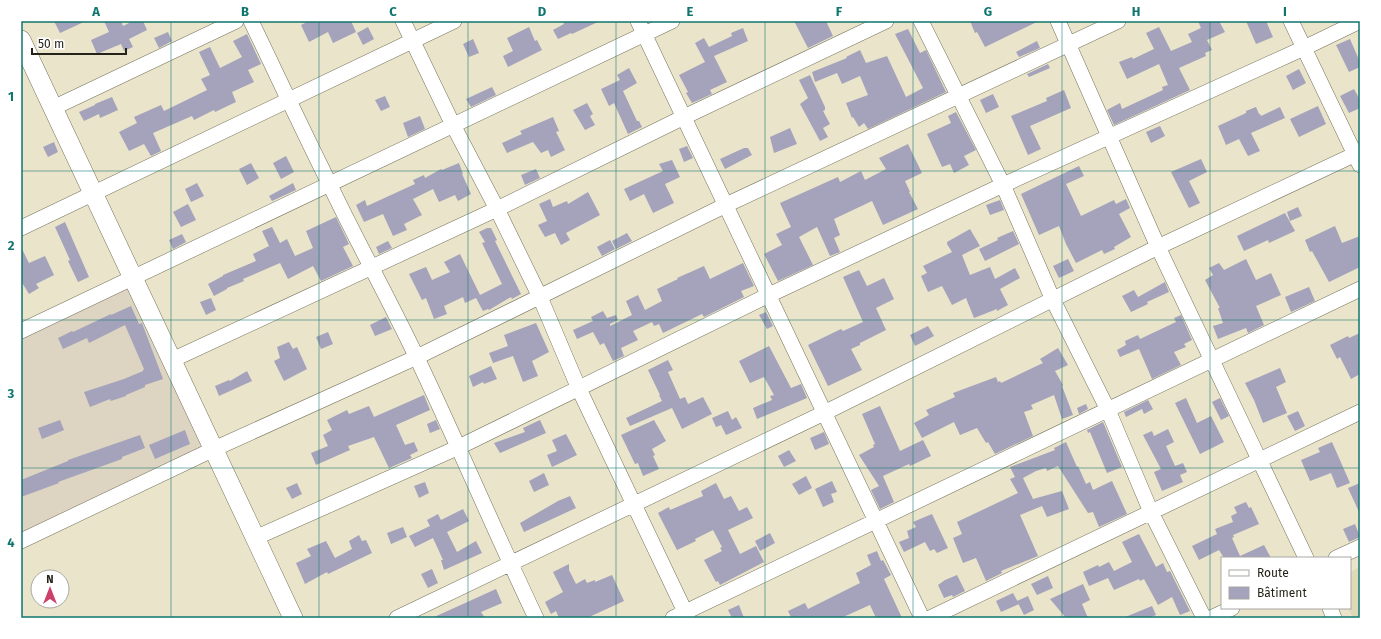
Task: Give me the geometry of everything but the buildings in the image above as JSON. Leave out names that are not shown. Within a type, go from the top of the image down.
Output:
[{"type":"street","points":[[53,108],[236,21]]},
{"type":"street","points":[[251,21],[329,184],[373,267],[417,357],[459,447],[510,564],[536,618]]},
{"type":"street","points":[[403,21],[453,125],[497,209],[540,297],[579,389],[634,504],[682,616],[876,520],[1360,289]]},
{"type":"street","points":[[21,228],[454,21]]},
{"type":"street","points":[[21,331],[453,125],[641,28],[672,21]]},
{"type":"street","points":[[172,360],[497,209],[684,117],[886,21]]},
{"type":"street","points":[[921,21],[1003,185],[1053,300],[1108,410],[1151,512],[1204,618]]},
{"type":"street","points":[[1058,21],[1158,247],[1306,557]]},
{"type":"street","points":[[21,541],[214,449],[417,357],[726,205],[1118,21]]},
{"type":"street","points":[[397,618],[824,413],[1158,247],[1359,157],[1291,21]]},
{"type":"street","points":[[256,538],[459,447],[768,295],[1360,21]]},
{"type":"street","points":[[641,28],[922,618]]},
{"type":"street","points":[[21,40],[293,618]]},
{"type":"street","points":[[930,618],[1360,412]]},
{"type":"street","points":[[1338,557],[1360,547]]},
{"type":"street","points":[[1211,618],[1230,609]]},
{"type":"shaded area","points":[[130,287],[207,446],[21,535],[21,337]]},
{"type":"shaded area","points":[[1360,567],[1360,618],[1353,618],[1348,609],[1351,609],[1351,572]]}]
